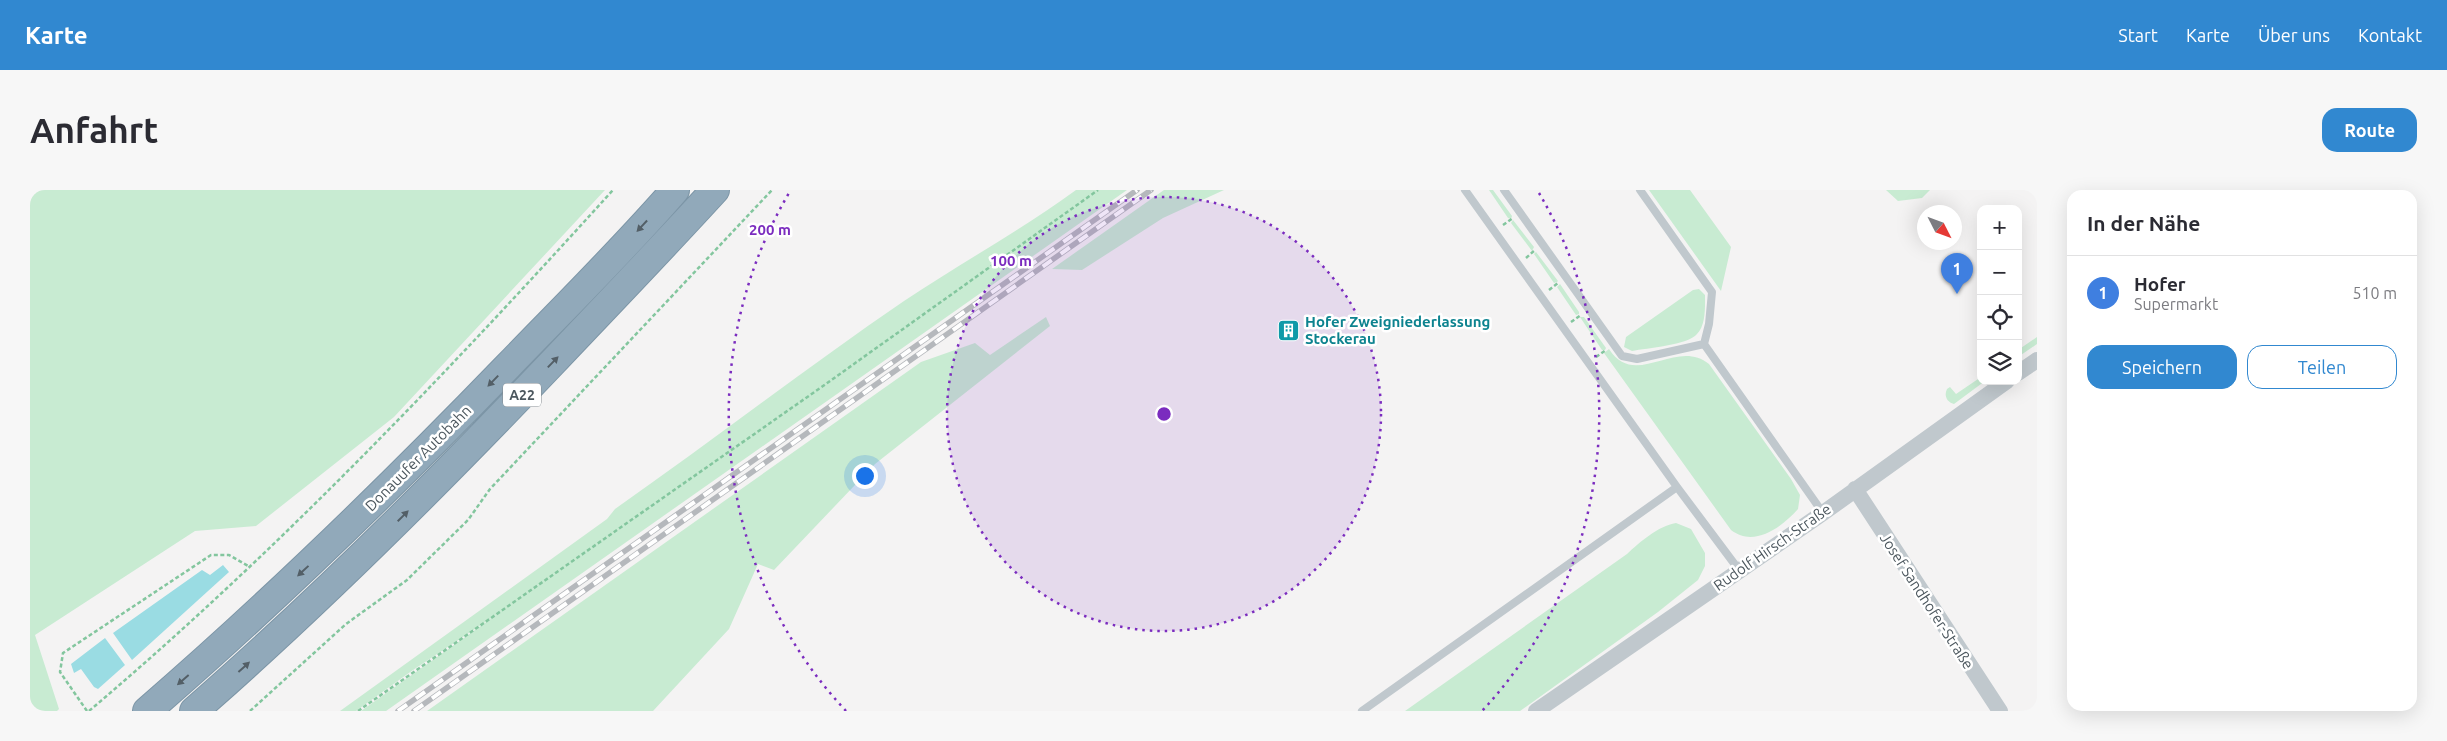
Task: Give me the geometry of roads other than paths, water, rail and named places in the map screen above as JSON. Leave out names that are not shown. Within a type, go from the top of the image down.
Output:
[{"type":"highway","name":"Donauufer Autobahn","points":[[147,711],[225,644],[345,531],[598,273],[674,190]]},
{"type":"highway","name":"Donauufer Autobahn","points":[[194,711],[244,668],[354,563],[490,428],[714,190]]},
{"type":"street","points":[[2022,370],[2037,360]]},
{"type":"street","name":"Rudolf Hirsch-Straße","points":[[1536,711],[1855,490],[2001,385]]},
{"type":"street","name":"Josef Sandhofer-Straße","points":[[1855,490],[2000,711]]},
{"type":"lane","points":[[1465,190],[1677,487],[1740,570]]},
{"type":"lane","points":[[1504,190],[1622,356],[1637,359],[1704,344]]},
{"type":"lane","points":[[1640,190],[1712,292],[1709,324],[1704,344],[1823,512]]},
{"type":"lane","points":[[1362,711],[1677,487]]},
{"type":"water","points":[[223,565],[229,572],[132,660],[113,633],[202,570],[210,575]]},
{"type":"water","points":[[105,638],[125,665],[98,689],[94,687],[81,669],[74,673],[71,664]]},
{"type":"railway","points":[[398,711],[1137,190]]},
{"type":"railway","points":[[414,711],[1151,190]]},
{"type":"place","name":"Hofer","points":[[1957,294]]},
{"type":"place","name":"Hofer Zweigniederlassung Stockerau","points":[[1289,330]]}]
